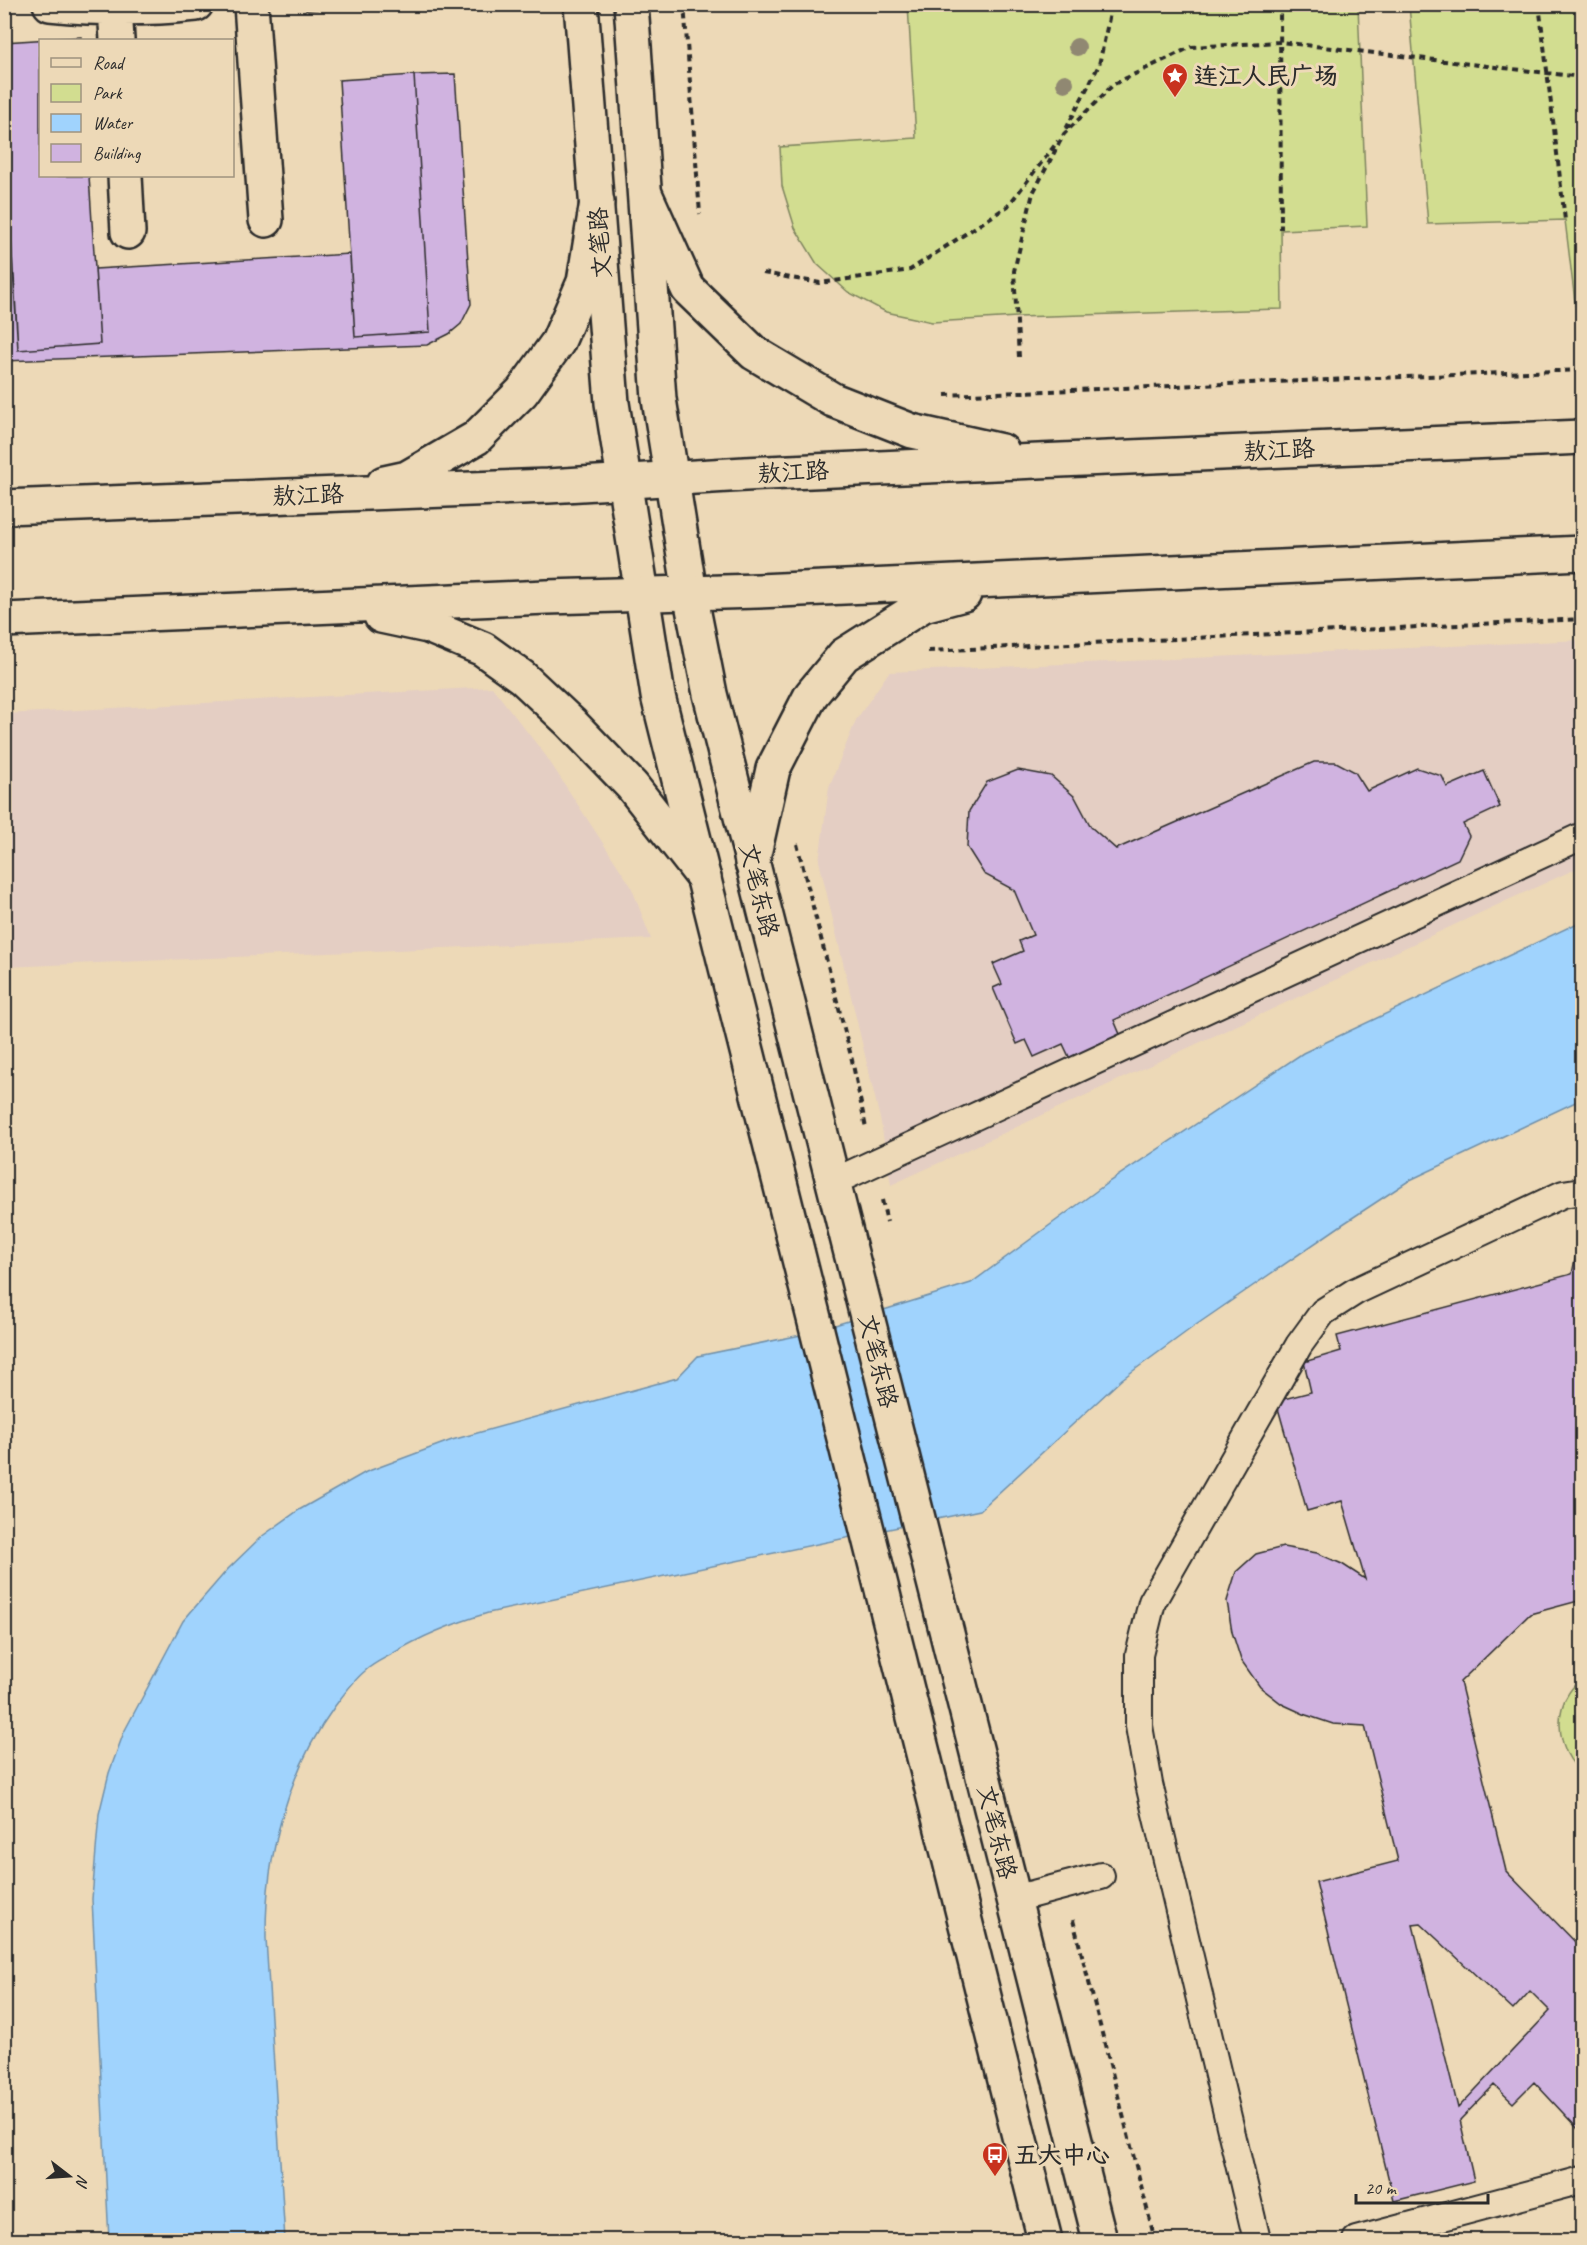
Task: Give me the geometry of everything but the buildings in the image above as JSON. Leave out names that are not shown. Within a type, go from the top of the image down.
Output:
[{"type":"main road","points":[[50,4],[86,8],[156,8],[196,4]]},
{"type":"main road","points":[[251,4],[266,220]]},
{"type":"main road","name":"文笔路","points":[[581,4],[612,403],[624,482]]},
{"type":"main road","name":"文笔路","points":[[631,4],[659,399],[672,479]]},
{"type":"main road","points":[[116,8],[117,39]]},
{"type":"main road","points":[[125,177],[128,232]]},
{"type":"main road","points":[[646,196],[688,290],[754,353],[833,400],[912,431],[993,450],[1088,459]]},
{"type":"main road","points":[[341,494],[406,478],[417,472],[477,438],[522,392],[558,342],[584,282],[597,202]]},
{"type":"main road","name":"敖江路","points":[[4,507],[624,482],[1582,437]]},
{"type":"main road","name":"文笔东路","points":[[672,479],[690,593],[710,694],[1100,2241]]},
{"type":"main road","points":[[624,482],[658,696],[1045,2241]]},
{"type":"main road","points":[[4,620],[690,593],[1582,553]]},
{"type":"main road","points":[[752,862],[773,769],[811,695],[844,655],[923,605],[981,590],[1085,576]]},
{"type":"main road","points":[[336,606],[428,626],[483,649],[522,677],[571,723],[632,786],[704,878]]},
{"type":"lane","points":[[833,1182],[1582,836]]},
{"type":"lane","points":[[1257,2241],[1149,1784],[1139,1726],[1139,1655],[1152,1602],[1299,1345],[1323,1312],[1356,1292],[1563,1194],[1582,1191]]},
{"type":"lane","points":[[1014,1899],[1101,1876]]},
{"type":"lane","points":[[1357,2240],[1582,2180]]},
{"type":"path","points":[[684,4],[700,214]]},
{"type":"path","points":[[1019,357],[1014,271],[1033,194],[1099,65],[1112,4]]},
{"type":"path","points":[[1280,4],[1281,229]]},
{"type":"path","points":[[1539,4],[1565,220]]},
{"type":"path","points":[[763,273],[820,283],[910,270],[1008,206],[1064,134],[1114,84],[1191,47],[1280,42],[1582,77]]},
{"type":"path","points":[[940,396],[1582,370]]},
{"type":"path","points":[[927,651],[1582,619]]},
{"type":"path","points":[[796,841],[852,1060],[889,1231]]},
{"type":"path","points":[[1073,1920],[1155,2241]]},
{"type":"shaded area","points":[[1582,640],[1582,866],[891,1185],[881,1123],[819,861],[829,787],[856,720],[889,672]]},
{"type":"shaded area","points":[[492,687],[546,756],[631,886],[651,939],[5,967],[5,714]]},
{"type":"green space","name":"连江人民广场","points":[[908,5],[1358,5],[1367,226],[1281,230],[1282,309],[1017,317],[932,322],[886,312],[848,292],[817,264],[795,228],[782,186],[780,147],[916,138]]},
{"type":"green space","points":[[1409,5],[1582,5],[1582,310],[1576,310],[1565,220],[1428,224]]},
{"type":"green space","points":[[1582,1677],[1582,1772],[1570,1760],[1566,1752],[1561,1734],[1560,1717],[1565,1699]]},
{"type":"water","points":[[1582,921],[1582,1099],[1410,1180],[1343,1224],[1193,1327],[1122,1379],[980,1510],[488,1613],[427,1635],[368,1668],[335,1706],[304,1759],[282,1816],[270,1877],[266,1939],[285,2240],[109,2240],[92,1899],[99,1814],[109,1773],[124,1732],[183,1621],[228,1569],[261,1537],[299,1510],[366,1472],[452,1440],[677,1378],[698,1356],[806,1334],[971,1283],[1110,1181],[1303,1053]]},
{"type":"place","name":"连江人民广场","points":[[1175,99]]},
{"type":"place","name":"五大中心","points":[[995,2178]]}]
